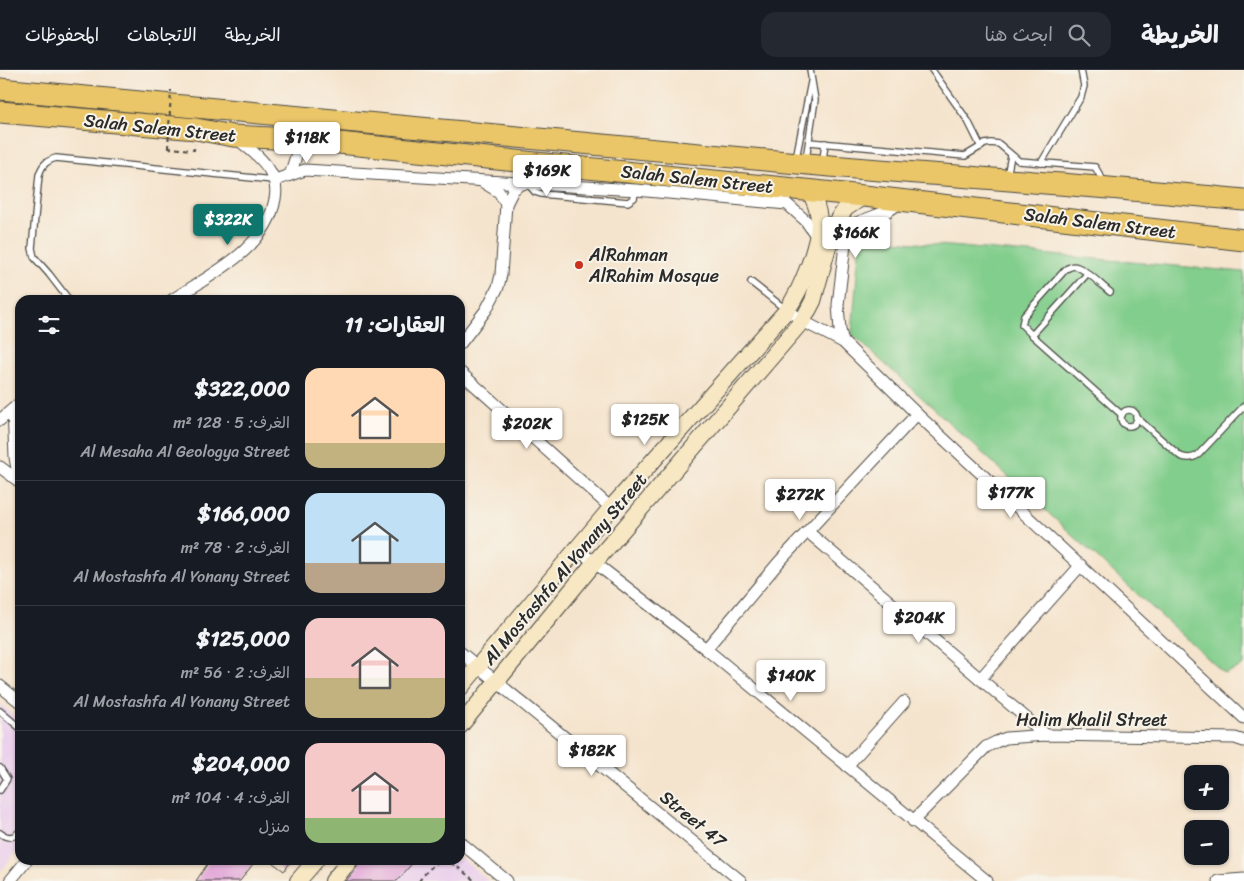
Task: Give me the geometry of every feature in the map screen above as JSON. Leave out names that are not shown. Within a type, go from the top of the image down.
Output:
[{"type":"highway","name":"Salah Salem Street","points":[[0,89],[290,118],[808,164],[964,167],[1007,180],[1244,200]]},
{"type":"highway","name":"Salah Salem Street","points":[[0,112],[196,130],[233,136],[309,140],[809,190],[1244,240]]},
{"type":"street","points":[[180,295],[232,260],[249,246],[263,230],[273,212],[276,193],[274,180],[258,157],[233,136]]},
{"type":"street","points":[[290,175],[298,150],[309,140]]},
{"type":"street","points":[[274,180],[305,170],[480,181],[527,182],[787,204],[806,221],[817,236]]},
{"type":"street","points":[[480,181],[499,192],[506,204]]},
{"type":"street","points":[[465,337],[486,310],[498,287],[501,275],[506,204],[513,190],[527,182]]},
{"type":"street","name":"Al Mostashfa Al Yonany Street","points":[[465,682],[611,508],[787,310],[803,281],[817,236],[819,220],[817,209],[809,190]]},
{"type":"street","name":"Al Mostashfa Al Yonany Street","points":[[465,720],[594,562],[803,320],[813,301],[834,225],[846,208],[864,196]]},
{"type":"street","points":[[843,342],[838,305],[846,236],[856,223],[880,215],[903,200]]},
{"type":"street","points":[[787,310],[843,342],[917,414],[1244,718]]},
{"type":"street","points":[[465,377],[611,508]]},
{"type":"street","points":[[0,420],[15,408]]},
{"type":"street","points":[[706,649],[751,594],[917,414]]},
{"type":"street","points":[[0,467],[15,478]]},
{"type":"street","points":[[808,532],[1046,735]]},
{"type":"street","points":[[577,548],[706,649],[987,881]]},
{"type":"street","points":[[980,679],[1080,565]]},
{"type":"street","name":"Street 47","points":[[465,656],[741,881]]},
{"type":"street","points":[[0,686],[15,698]]},
{"type":"street","points":[[847,766],[904,702]]},
{"type":"street","name":"Halim Khalil Street","points":[[913,821],[986,747],[1006,738],[1046,735],[1236,738],[1244,740]]},
{"type":"street","points":[[465,846],[508,881]]},
{"type":"street","points":[[10,881],[23,865]]},
{"type":"street","points":[[298,881],[312,865]]},
{"type":"street","points":[[333,881],[346,865]]},
{"type":"street","points":[[1218,881],[1244,879]]},
{"type":"lane","points":[[808,164],[815,100],[810,70]]},
{"type":"lane","points":[[932,70],[968,121],[980,147]]},
{"type":"lane","points":[[1041,163],[1080,97],[1084,86],[1081,70]]},
{"type":"lane","points":[[808,164],[811,80]]},
{"type":"lane","points":[[809,142],[825,143],[964,167],[980,147],[991,143],[999,144],[1019,161],[1095,167],[1106,187]]},
{"type":"lane","points":[[808,164],[825,143]]},
{"type":"lane","points":[[1007,180],[1011,156]]},
{"type":"lane","points":[[65,295],[34,257],[32,248],[39,175],[48,160],[56,158],[274,180]]},
{"type":"lane","points":[[1110,292],[1077,266],[1071,266],[1066,269],[1024,316],[1022,325],[1122,415]]},
{"type":"lane","points":[[1032,335],[1087,274]]},
{"type":"lane","points":[[751,282],[787,310]]},
{"type":"lane","points":[[1136,416],[1134,424],[1127,426],[1122,421],[1122,415],[1127,410],[1134,412],[1136,416],[1180,456],[1186,459],[1198,455],[1244,406]]},
{"type":"lane","points":[[0,712],[15,724]]},
{"type":"lane","points":[[0,790],[7,779],[1,771]]},
{"type":"lane","points":[[0,833],[9,837],[15,835]]},
{"type":"path","points":[[171,90],[168,148],[194,150]]},
{"type":"path","points":[[419,881],[433,865]]},
{"type":"path","points":[[456,865],[475,881]]},
{"type":"shaded area","points":[[0,704],[15,717],[15,854],[0,872]]},
{"type":"shaded area","points":[[465,861],[489,881],[350,881],[364,865],[465,865]]},
{"type":"green space","points":[[860,238],[1244,272],[1244,665],[1225,674],[852,334]]},
{"type":"building","points":[[207,865],[252,865],[240,881],[196,881]]},
{"type":"building","points":[[276,865],[288,865],[284,871]]},
{"type":"building","points":[[411,865],[397,881],[346,881],[358,866]]},
{"type":"place","name":"AlRahman AlRahim Mosque","points":[[579,265]]}]
